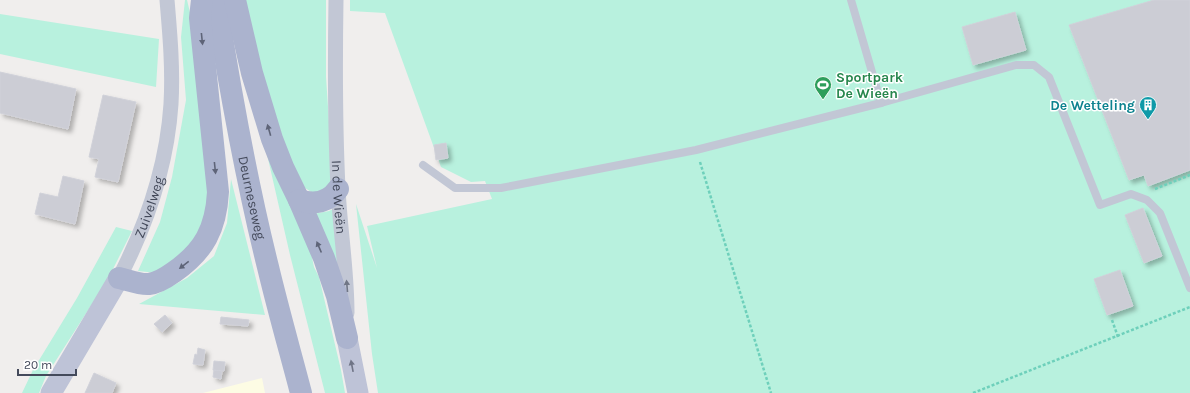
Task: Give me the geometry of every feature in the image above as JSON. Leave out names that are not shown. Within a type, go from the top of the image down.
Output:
[{"type":"main road","points":[[119,278],[149,284],[158,282],[198,253],[214,220],[218,192],[200,18],[202,0]]},
{"type":"main road","name":"Deurneseweg","points":[[216,0],[229,83],[247,176],[300,393]]},
{"type":"main road","points":[[235,0],[252,73],[272,139],[324,258],[334,288],[347,338]]},
{"type":"main road","points":[[299,200],[318,203],[330,198],[338,189]]},
{"type":"main road","name":"Zuivelweg","points":[[51,393],[119,278]]},
{"type":"main road","name":"In de Wieën","points":[[347,338],[358,393]]},
{"type":"street","name":"Zuivelweg","points":[[119,278],[128,261],[147,216],[160,174],[167,138],[171,104],[171,54],[167,0]]},
{"type":"street","name":"In de Wieën","points":[[336,0],[335,87],[338,189],[347,292],[347,338]]},
{"type":"lane","points":[[851,0],[882,103]]},
{"type":"lane","points":[[423,165],[455,188],[501,188],[696,150],[882,103],[1016,65],[1034,64],[1049,77],[1100,206],[1132,194],[1147,200],[1160,213],[1190,288]]},
{"type":"path","points":[[696,150],[772,393]]},
{"type":"path","points":[[1137,196],[1190,175]]},
{"type":"path","points":[[973,393],[1190,307]]},
{"type":"path","points":[[1112,320],[1118,336]]},
{"type":"shaded area","points":[[262,378],[265,393],[203,393]]},
{"type":"green space","points":[[185,0],[187,0],[193,25],[209,199],[203,225],[192,245],[157,273],[138,271],[160,222],[172,177],[186,100],[181,37]]},
{"type":"green space","points":[[243,0],[326,0],[326,77],[333,181],[322,190],[313,193],[297,183],[269,100]]},
{"type":"green space","name":"Sportpark De Wieën","points":[[350,0],[1190,0],[1190,393],[378,393],[372,354],[356,204],[377,268],[367,226],[492,199],[485,181],[471,182],[441,167],[385,13],[350,11]]},
{"type":"green space","points":[[0,14],[159,39],[156,87],[0,54]]},
{"type":"green space","points":[[261,128],[307,234],[314,267],[319,277],[345,393],[325,393],[290,255]]},
{"type":"green space","points":[[231,179],[265,315],[139,304],[187,278],[214,256],[227,223]]},
{"type":"green space","points":[[335,208],[342,285],[313,214],[329,211]]},
{"type":"green space","points":[[116,227],[132,231],[108,279],[46,376],[39,393],[22,393],[33,370],[77,298]]},
{"type":"building","name":"De Wetteling","points":[[1154,0],[1190,0],[1190,170],[1148,186],[1144,175],[1129,180],[1069,25]]},
{"type":"building","points":[[1015,12],[1026,50],[973,65],[962,27]]},
{"type":"building","points":[[0,72],[76,89],[68,129],[0,113]]},
{"type":"building","points":[[103,95],[136,102],[118,182],[95,177],[99,159],[89,157]]},
{"type":"building","points":[[446,143],[448,158],[436,160],[434,145]]},
{"type":"building","points":[[63,176],[84,181],[75,224],[35,214],[40,193],[58,197]]},
{"type":"building","points":[[1143,208],[1162,256],[1144,263],[1125,215]]},
{"type":"building","points":[[1120,270],[1133,306],[1107,315],[1094,279]]},
{"type":"building","points":[[165,315],[172,323],[162,332],[154,324]]},
{"type":"building","points":[[221,317],[249,320],[248,326],[220,324]]},
{"type":"building","points":[[198,348],[205,350],[203,365],[193,364]]},
{"type":"building","points":[[214,361],[225,362],[224,371],[213,370]]},
{"type":"building","points":[[214,370],[222,371],[221,379],[213,377]]},
{"type":"building","points":[[94,373],[116,383],[112,393],[85,393]]},
{"type":"place","name":"Sportpark De Wieën","points":[[823,100]]},
{"type":"place","name":"De Wetteling","points":[[1148,120]]}]
